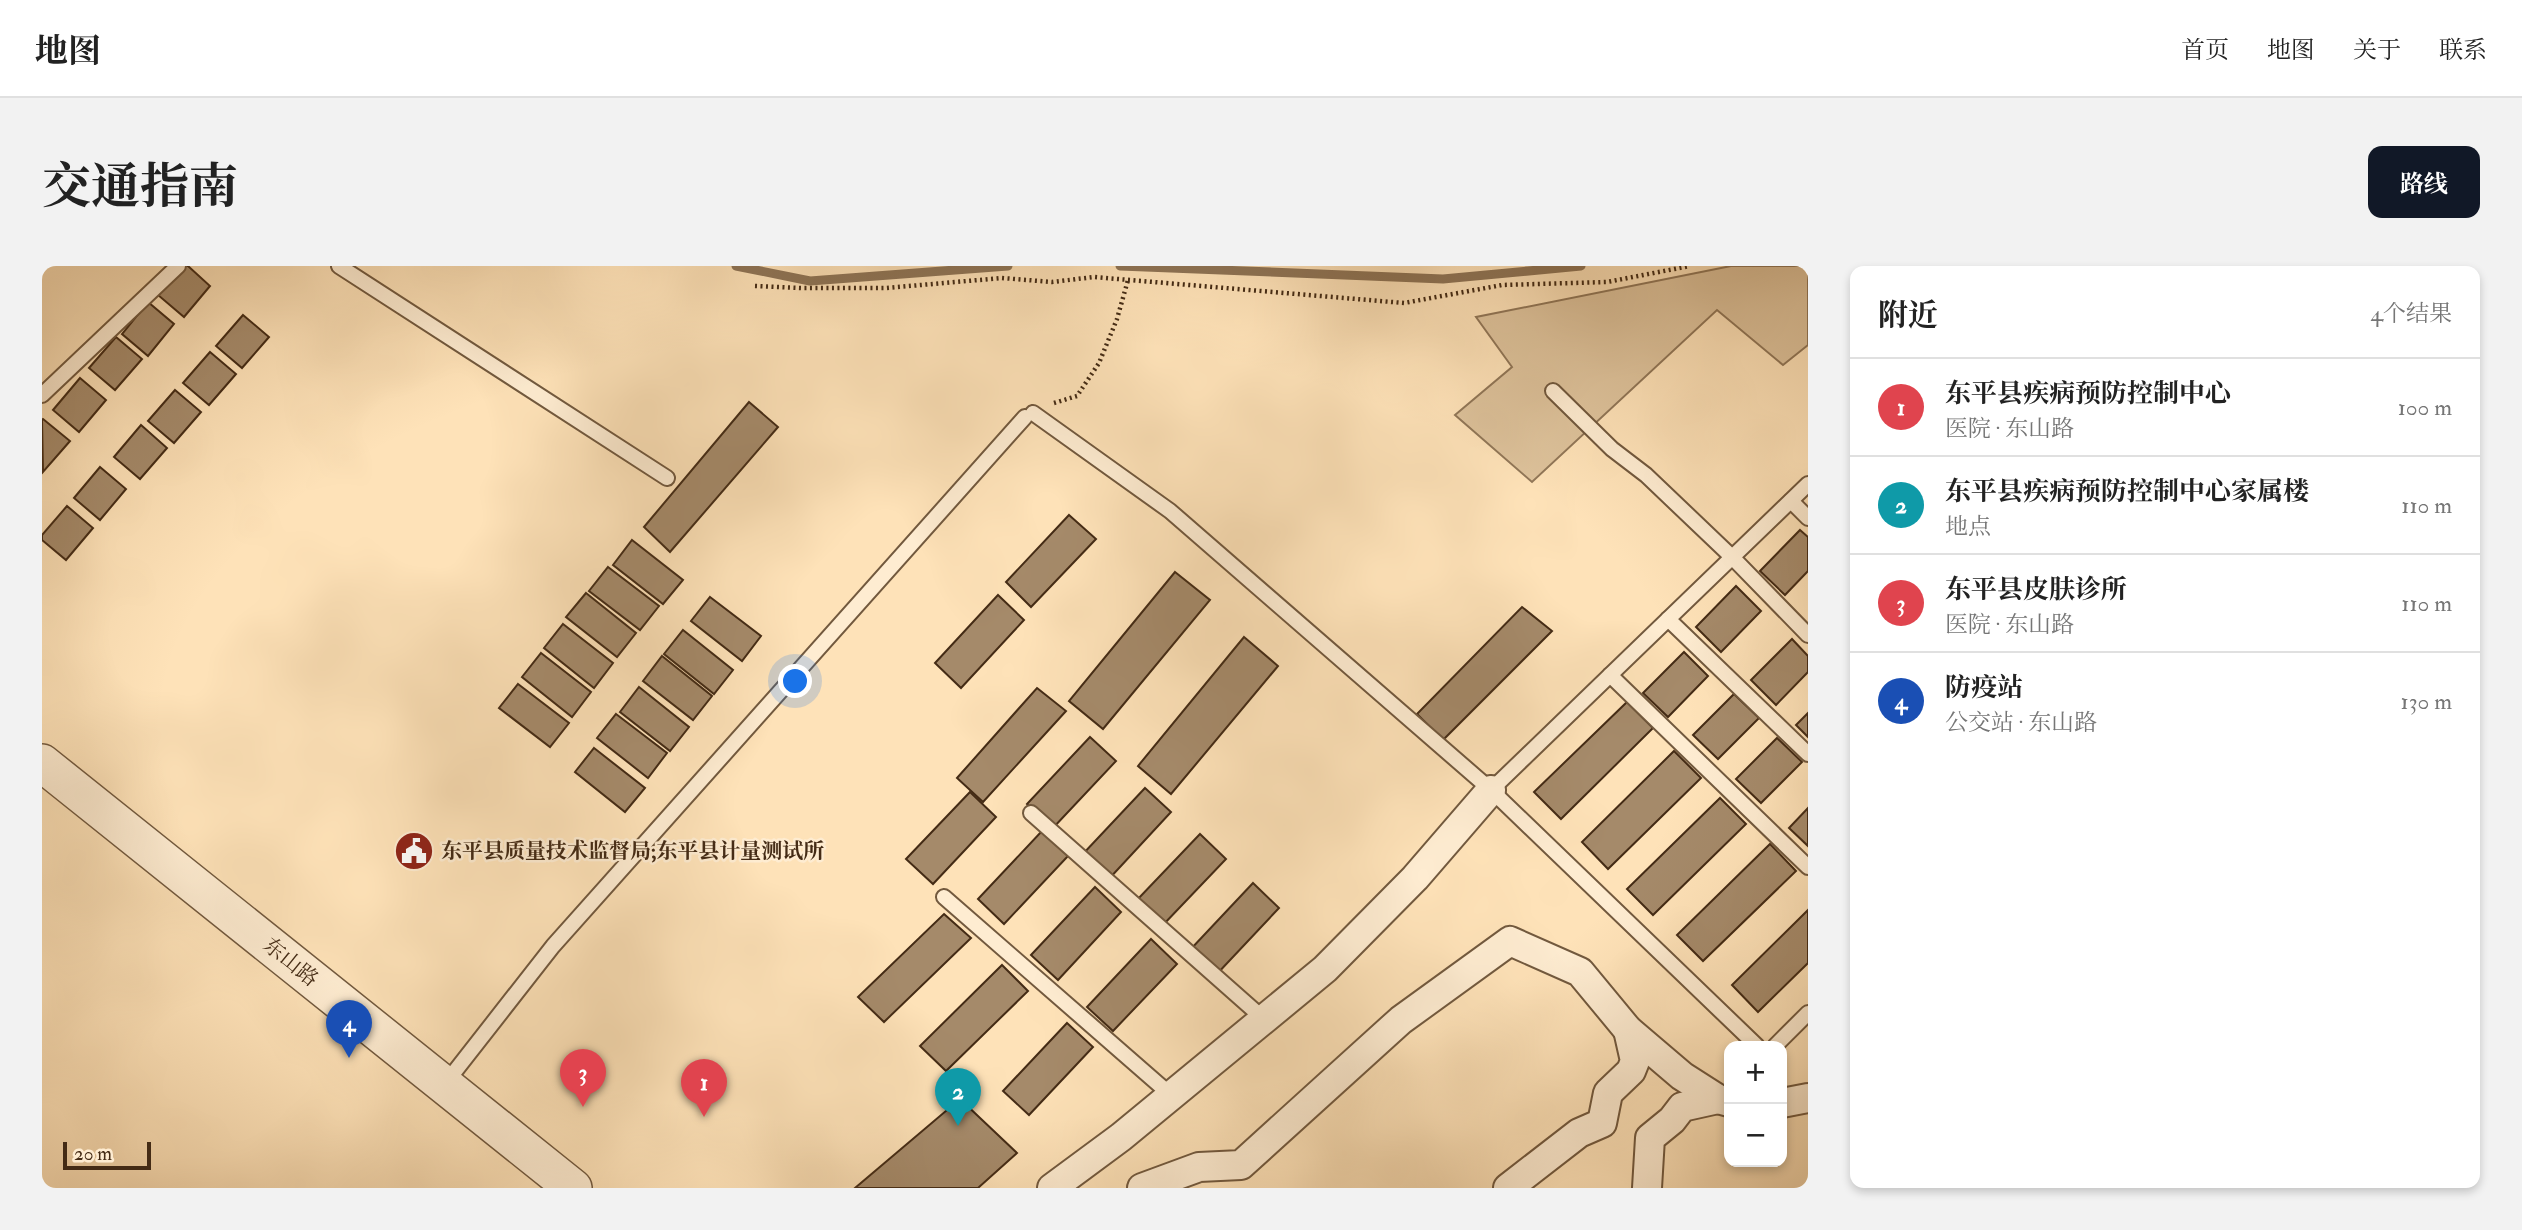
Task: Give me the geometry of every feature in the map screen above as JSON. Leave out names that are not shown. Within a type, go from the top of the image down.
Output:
[{"type":"street","name":"东山路","points":[[42,763],[573,1188]]},
{"type":"street","points":[[1052,1188],[1172,1096],[1325,970],[1416,878],[1492,790]]},
{"type":"street","points":[[1142,1188],[1199,1167],[1245,1177],[1401,1020],[1510,941],[1580,972],[1628,1030],[1682,1076],[1723,1100]]},
{"type":"street","points":[[1508,1188],[1579,1133],[1602,1124],[1608,1093],[1631,1070],[1635,1062],[1628,1030]]},
{"type":"street","points":[[1787,1103],[1808,1098]]},
{"type":"street","points":[[1647,1188],[1650,1138],[1672,1120],[1682,1107],[1723,1100]]},
{"type":"lane","points":[[42,395],[178,266]]},
{"type":"lane","points":[[339,266],[667,478]]},
{"type":"lane","points":[[1553,391],[1612,449],[1646,475],[1732,557],[1808,635]]},
{"type":"lane","points":[[444,1085],[553,946],[1029,415],[1170,511],[1492,790],[1752,1041]]},
{"type":"lane","points":[[1492,790],[1808,484]]},
{"type":"lane","points":[[1791,501],[1808,518]]},
{"type":"lane","points":[[1668,619],[1808,754]]},
{"type":"lane","points":[[1610,676],[1808,867]]},
{"type":"lane","points":[[1031,813],[1265,1020]]},
{"type":"lane","points":[[944,897],[1172,1096]]},
{"type":"lane","points":[[1780,1041],[1808,1013]]},
{"type":"path","points":[[755,286],[886,288],[1002,278],[1052,282],[1094,277],[1404,303],[1502,285],[1607,282],[1690,266]]},
{"type":"path","points":[[1029,415],[1077,396],[1099,363],[1117,319],[1128,280]]},
{"type":"shaded area","points":[[1731,266],[1808,266],[1808,345],[1783,365],[1717,310],[1532,482],[1455,415],[1512,367],[1476,317]]},
{"type":"building","points":[[183,266],[188,266],[210,286],[184,317],[158,295]]},
{"type":"building","points":[[148,302],[174,324],[148,356],[122,334]]},
{"type":"building","points":[[243,315],[269,337],[242,368],[216,346]]},
{"type":"building","points":[[116,337],[142,359],[115,390],[89,368]]},
{"type":"building","points":[[210,352],[236,374],[209,405],[183,383]]},
{"type":"building","points":[[80,378],[106,400],[79,432],[53,410]]},
{"type":"building","points":[[175,390],[201,412],[174,443],[148,421]]},
{"type":"building","points":[[749,402],[778,427],[670,552],[644,527]]},
{"type":"building","points":[[42,420],[70,441],[43,472]]},
{"type":"building","points":[[141,425],[167,448],[140,479],[114,457]]},
{"type":"building","points":[[100,467],[126,489],[100,520],[74,498]]},
{"type":"building","points":[[67,506],[93,528],[66,560],[42,540],[42,535]]},
{"type":"building","points":[[1069,515],[1096,539],[1031,607],[1006,582]]},
{"type":"building","points":[[1800,530],[1808,537],[1808,571],[1785,595],[1760,571]]},
{"type":"building","points":[[632,540],[683,580],[663,604],[613,565]]},
{"type":"building","points":[[608,567],[659,606],[640,630],[589,591]]},
{"type":"building","points":[[1175,572],[1210,600],[1103,729],[1069,701]]},
{"type":"building","points":[[1736,586],[1761,611],[1721,652],[1696,627]]},
{"type":"building","points":[[586,593],[636,633],[617,657],[566,617]]},
{"type":"building","points":[[998,595],[1024,620],[961,688],[935,663]]},
{"type":"building","points":[[710,597],[761,636],[742,661],[691,621]]},
{"type":"building","points":[[1522,607],[1552,631],[1443,740],[1417,714]]},
{"type":"building","points":[[563,624],[613,663],[594,688],[544,648]]},
{"type":"building","points":[[683,630],[733,670],[714,694],[664,654]]},
{"type":"building","points":[[1244,637],[1278,666],[1171,794],[1138,766]]},
{"type":"building","points":[[1792,639],[1808,656],[1808,672],[1776,705],[1751,680]]},
{"type":"building","points":[[1684,652],[1708,676],[1668,717],[1643,693]]},
{"type":"building","points":[[541,653],[591,692],[572,717],[522,677]]},
{"type":"building","points":[[662,656],[712,696],[693,720],[643,681]]},
{"type":"building","points":[[518,684],[569,723],[550,747],[499,708]]},
{"type":"building","points":[[639,687],[689,727],[670,751],[620,712]]},
{"type":"building","points":[[1037,688],[1066,711],[983,802],[957,778]]},
{"type":"building","points":[[1734,694],[1759,718],[1718,759],[1693,735]]},
{"type":"building","points":[[1627,702],[1653,728],[1561,819],[1534,792]]},
{"type":"building","points":[[1808,713],[1808,737],[1796,725]]},
{"type":"building","points":[[616,714],[667,753],[648,778],[597,738]]},
{"type":"building","points":[[1090,737],[1116,761],[1052,829],[1027,804]]},
{"type":"building","points":[[1777,738],[1802,762],[1761,803],[1736,779]]},
{"type":"building","points":[[594,748],[645,788],[625,812],[575,772]]},
{"type":"building","points":[[1674,751],[1701,778],[1608,869],[1582,842]]},
{"type":"building","points":[[1145,788],[1171,812],[1107,881],[1081,856]]},
{"type":"building","points":[[970,792],[996,817],[933,884],[906,859]]},
{"type":"building","points":[[1720,798],[1746,824],[1653,915],[1627,889]]},
{"type":"building","points":[[1808,808],[1808,846],[1789,828]]},
{"type":"building","points":[[1042,831],[1068,856],[1004,924],[978,899]]},
{"type":"building","points":[[1200,834],[1226,859],[1162,926],[1136,901]]},
{"type":"building","points":[[1770,844],[1796,871],[1703,961],[1677,935]]},
{"type":"building","points":[[1253,883],[1279,908],[1215,976],[1189,951]]},
{"type":"building","points":[[1095,887],[1121,912],[1058,980],[1031,955]]},
{"type":"building","points":[[1808,910],[1808,963],[1758,1012],[1732,985]]},
{"type":"building","points":[[944,914],[971,938],[884,1022],[858,997]]},
{"type":"building","points":[[1151,939],[1177,964],[1113,1031],[1087,1007]]},
{"type":"building","points":[[1002,965],[1028,991],[946,1071],[920,1046]]},
{"type":"building","points":[[1067,1023],[1093,1047],[1029,1115],[1003,1091]]},
{"type":"building","points":[[960,1099],[1017,1153],[978,1188],[855,1188]]},
{"type":"waterway","points":[[736,266],[810,281],[1008,266]]},
{"type":"waterway","points":[[1120,266],[1443,279],[1581,266]]},
{"type":"place","name":"东平县质量技术监督局;东平县计量测试所","points":[[414,851]]},
{"type":"place","name":"防疫站","points":[[349,1058]]},
{"type":"place","name":"东平县皮肤诊所","points":[[583,1107]]},
{"type":"place","name":"东平县疾病预防控制中心","points":[[704,1117]]},
{"type":"place","name":"东平县疾病预防控制中心家属楼","points":[[958,1126]]}]
